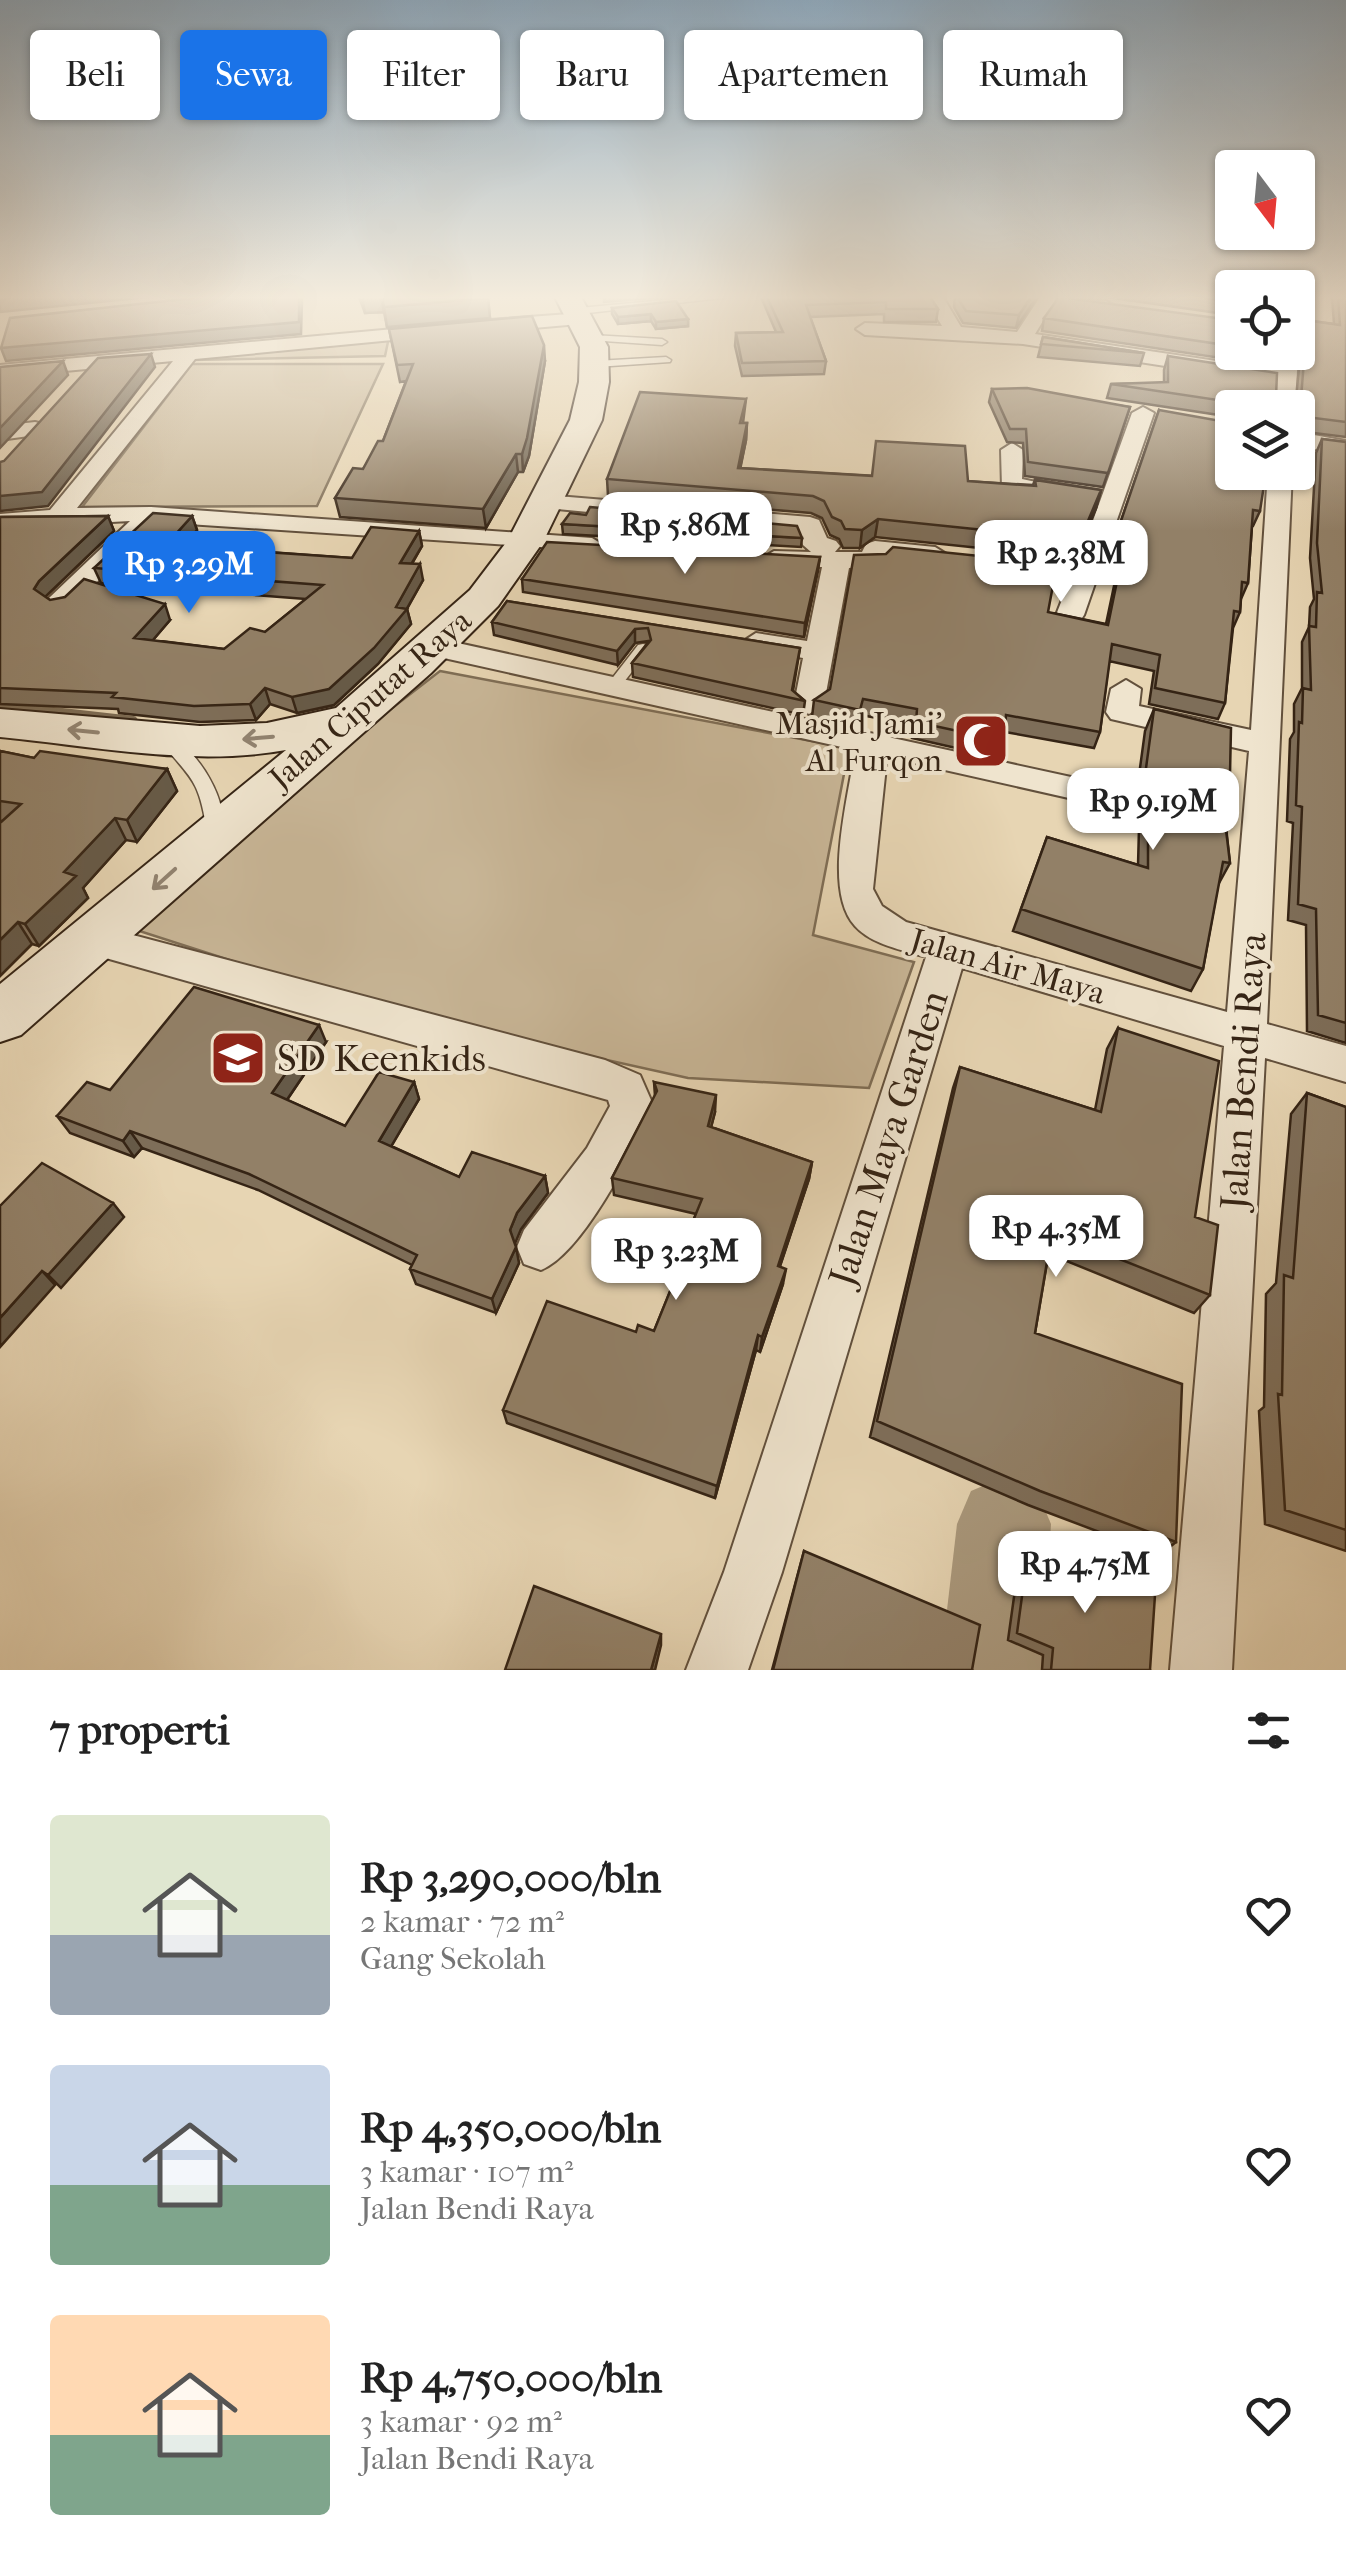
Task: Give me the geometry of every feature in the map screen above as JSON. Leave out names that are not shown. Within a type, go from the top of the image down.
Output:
[{"type":"main road","name":"Jalan Ciputat Raya","points":[[0,1018],[348,720],[498,600],[586,420],[585,375]]},
{"type":"main road","points":[[0,723],[166,740],[271,738],[348,720]]},
{"type":"street","points":[[72,387],[84,375]]},
{"type":"street","points":[[56,518],[172,375]]},
{"type":"street","points":[[1266,375],[1286,378]]},
{"type":"street","points":[[1285,390],[1286,375]]},
{"type":"street","points":[[1070,615],[1085,571],[1093,497],[1142,413]]},
{"type":"street","points":[[0,433],[41,422],[12,455]]},
{"type":"street","points":[[1315,442],[1346,448]]},
{"type":"street","points":[[1012,450],[1008,477],[1012,485],[1093,497]]},
{"type":"street","name":"Jalan Bendi Raya","points":[[1200,1670],[1247,1033],[1279,490]]},
{"type":"street","points":[[545,502],[810,525],[816,545],[832,553]]},
{"type":"street","points":[[58,604],[151,514]]},
{"type":"street","points":[[0,521],[151,514],[628,550]]},
{"type":"street","points":[[740,558],[832,553],[876,560],[875,549],[1085,571]]},
{"type":"street","points":[[809,704],[832,553]]},
{"type":"street","points":[[623,620],[652,638]]},
{"type":"street","points":[[721,636],[819,652]]},
{"type":"street","points":[[435,647],[1082,790]]},
{"type":"street","points":[[1126,689],[1122,712],[1266,744]]},
{"type":"street","name":"Jalan Air Maya","points":[[872,745],[855,889],[868,916],[894,933],[1346,1064]]},
{"type":"street","points":[[95,940],[605,1078],[625,1088],[632,1107],[617,1140],[541,1247]]},
{"type":"street","name":"Jalan Maya Garden","points":[[718,1670],[753,1572],[948,949]]},
{"type":"lane","points":[[612,688],[652,638]]},
{"type":"lane","points":[[166,740],[201,771],[210,792],[216,832]]},
{"type":"shaded area","points":[[184,375],[378,375],[317,506],[82,507]]},
{"type":"shaded area","points":[[440,671],[849,748],[813,935],[914,962],[869,1088],[688,1078],[387,1011],[127,927],[294,784]]},
{"type":"building","points":[[0,375],[50,375],[0,428]]},
{"type":"building","points":[[83,375],[134,375],[42,492],[0,496],[0,462]]},
{"type":"building","points":[[409,375],[539,375],[522,454],[516,454],[483,509],[335,498],[353,468],[363,469],[378,441],[383,441]]},
{"type":"building","points":[[1168,375],[1277,375],[1276,390],[1215,390],[1215,400],[1111,384],[1168,382]]},
{"type":"building","points":[[1303,375],[1346,375],[1346,422],[1315,418],[1315,390],[1302,390]]},
{"type":"building","points":[[1027,388],[1130,407],[1108,473],[1028,462],[1026,429],[1010,429],[992,389]]},
{"type":"building","points":[[640,392],[746,399],[740,423],[747,423],[738,468],[872,476],[876,441],[965,446],[968,481],[1036,486],[1035,480],[1101,490],[1080,540],[878,519],[862,530],[845,529],[841,521],[832,517],[824,501],[813,496],[607,479]]},
{"type":"building","points":[[1159,410],[1215,420],[1215,490],[1263,490],[1260,511],[1253,510],[1248,583],[1242,582],[1240,612],[1234,611],[1225,703],[1155,688],[1160,655],[1112,644],[1100,732],[1006,715],[1004,741],[916,722],[917,709],[863,699],[860,710],[814,700],[830,689],[854,555],[886,554],[893,547],[1057,564],[1048,612],[1108,625],[1123,552],[1111,550]]},
{"type":"building","points":[[1322,439],[1346,442],[1346,1023],[1318,1015],[1316,909],[1298,904],[1302,807],[1296,805],[1299,722],[1302,723],[1303,688],[1311,690],[1309,626],[1316,627],[1317,592],[1322,593],[1317,543]]},
{"type":"building","points":[[590,507],[797,526],[802,538],[562,524],[570,513],[586,515]]},
{"type":"building","points":[[153,513],[192,516],[166,545],[352,558],[371,527],[419,531],[400,563],[420,564],[396,607],[407,609],[374,648],[329,689],[292,697],[265,688],[250,704],[194,706],[112,697],[116,693],[0,688],[0,517],[108,516],[34,589],[50,600],[65,597],[84,579],[165,604],[134,638],[224,649],[250,628],[265,632],[323,585],[94,568]]},
{"type":"building","points":[[547,542],[820,557],[805,623],[522,579]]},
{"type":"building","points":[[507,601],[800,648],[792,690],[805,701],[632,663],[651,640],[648,628],[635,629],[617,651],[492,622]]},
{"type":"building","points":[[1154,709],[1231,728],[1230,774],[1219,772],[1230,863],[1223,862],[1203,969],[1021,909],[1047,837],[1148,868],[1148,806],[1141,805]]},
{"type":"building","points":[[0,751],[34,758],[40,751],[167,769],[127,820],[115,818],[64,872],[76,876],[25,924],[18,922],[0,940],[0,823],[21,804],[0,801]]},
{"type":"building","points":[[194,987],[319,1025],[272,1093],[345,1126],[379,1072],[414,1082],[379,1141],[459,1177],[472,1152],[545,1176],[517,1213],[510,1230],[516,1247],[492,1299],[410,1269],[417,1255],[249,1174],[130,1131],[123,1141],[57,1116],[87,1082],[110,1090]]},
{"type":"building","points":[[1118,1028],[1219,1061],[1195,1217],[1218,1225],[1210,1295],[1059,1235],[1057,1246],[1050,1244],[1035,1333],[1182,1384],[1176,1542],[1040,1491],[877,1421],[960,1067],[1101,1112]]},
{"type":"building","points":[[654,1082],[716,1095],[708,1126],[812,1162],[778,1266],[786,1269],[762,1337],[758,1335],[717,1486],[503,1410],[547,1301],[636,1332],[638,1325],[654,1331],[698,1222],[693,1221],[702,1199],[612,1178],[657,1091]]},
{"type":"building","points":[[1307,1093],[1346,1107],[1346,1530],[1285,1510],[1278,1394],[1282,1395],[1284,1275],[1293,1278]]},
{"type":"building","points":[[42,1163],[113,1203],[48,1275],[42,1271],[0,1318],[0,1206]]},
{"type":"building","points":[[1029,1545],[1155,1595],[1150,1670],[1051,1670],[1053,1648],[1017,1633]]},
{"type":"building","points":[[804,1551],[980,1625],[972,1670],[773,1670]]},
{"type":"building","points":[[534,1586],[661,1634],[651,1670],[505,1670]]},
{"type":"waterway","points":[[0,706],[133,721]]},
{"type":"waterway","points":[[991,1670],[1004,1524]]},
{"type":"place","name":"Masjid Jami' Al Furqon","points":[[981,741]]},
{"type":"place","name":"SD Keenkids","points":[[238,1058]]}]
